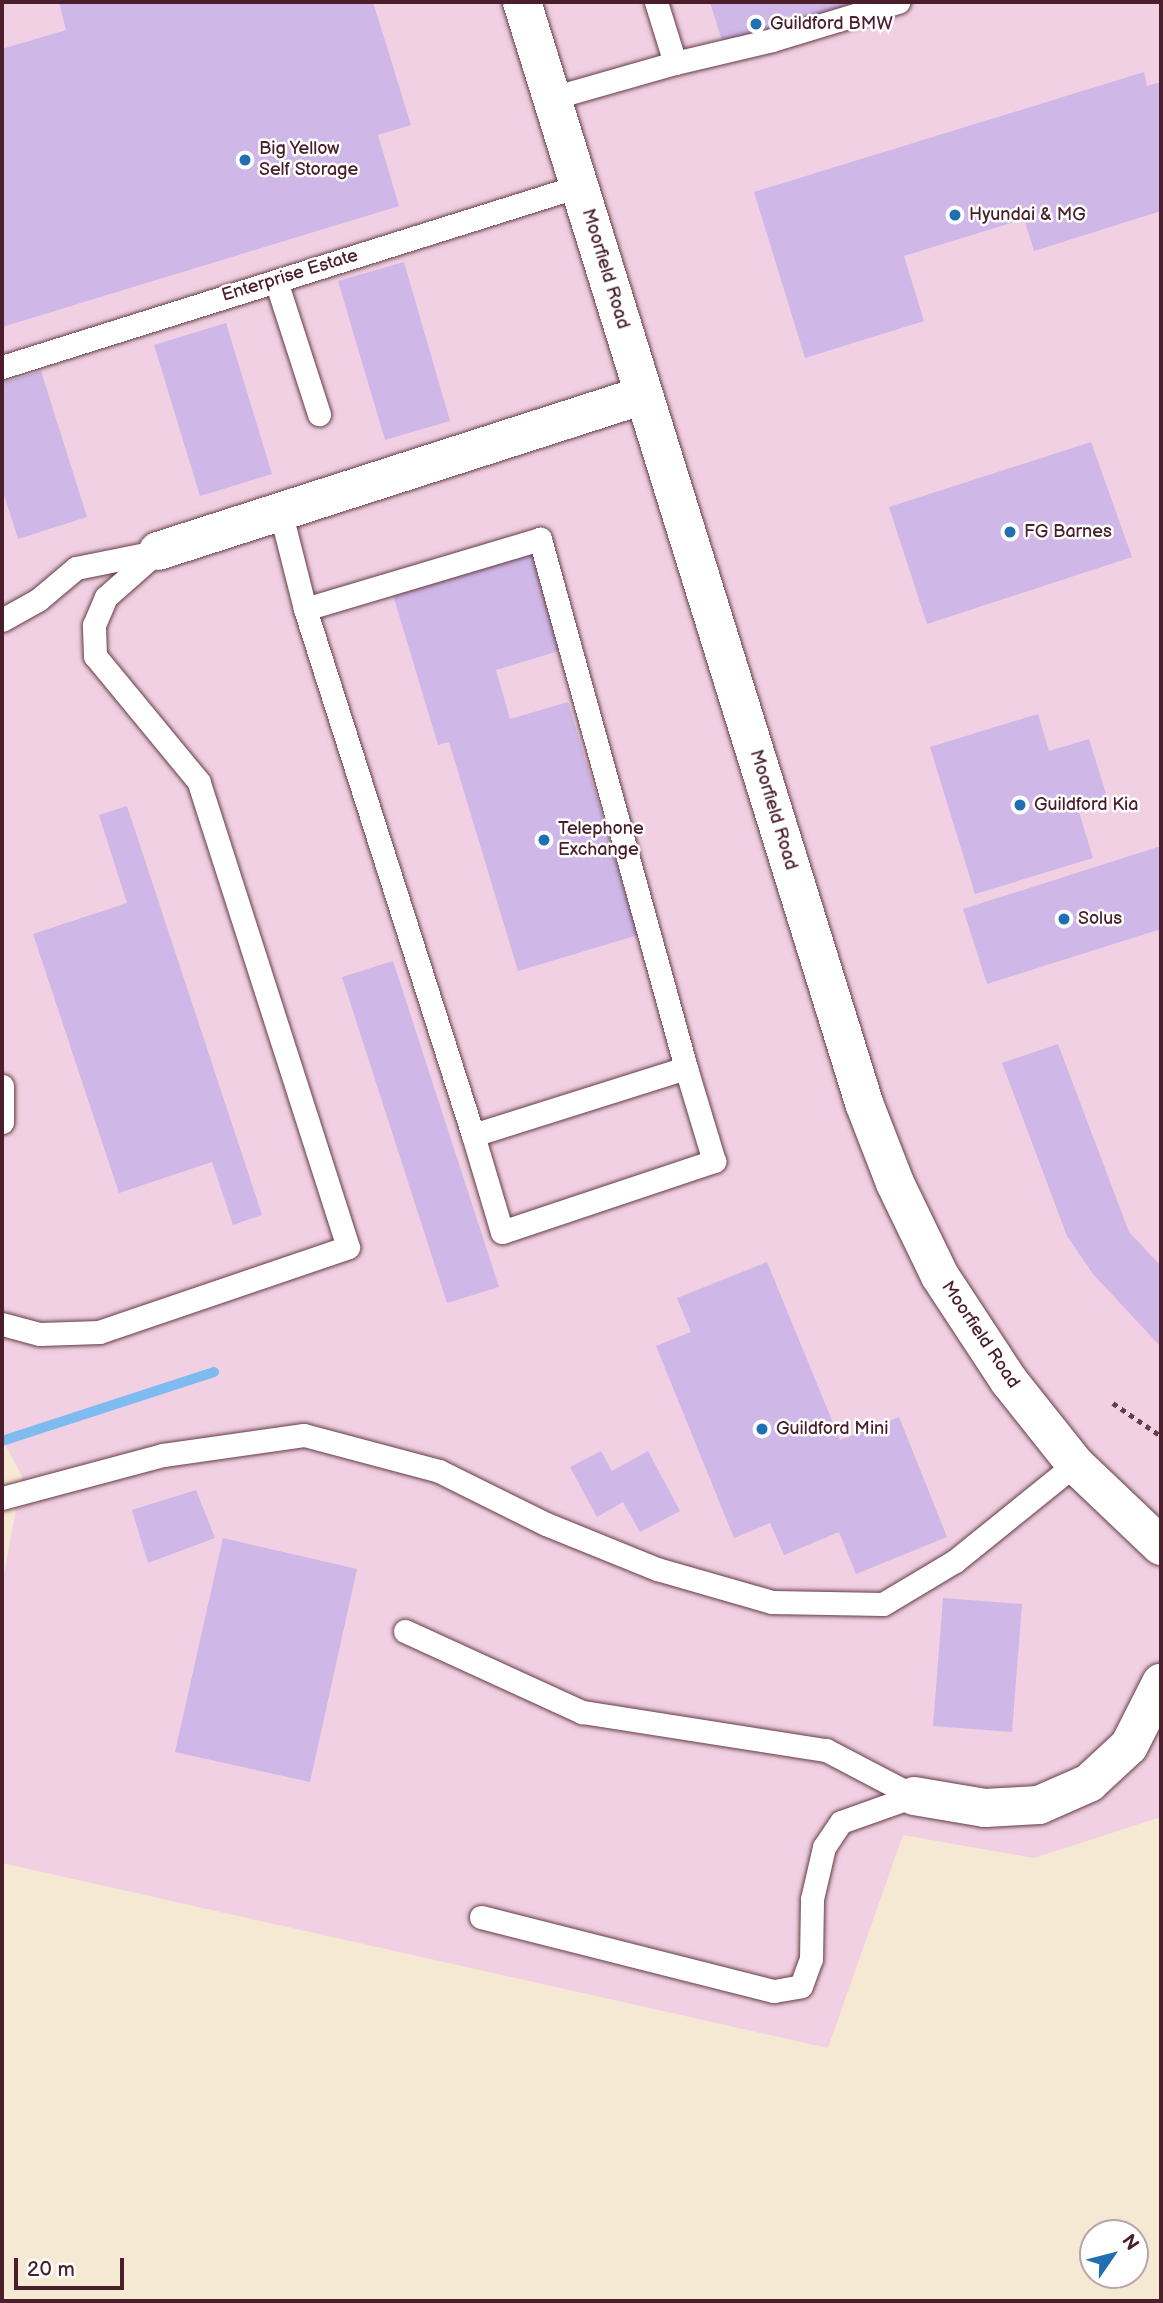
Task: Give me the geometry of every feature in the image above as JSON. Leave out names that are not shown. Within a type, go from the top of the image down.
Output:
[{"type":"street","name":"Moorfield Road","points":[[522,2],[864,1103],[895,1183],[940,1276],[979,1339],[1075,1464],[1161,1546]]},
{"type":"street","points":[[158,551],[281,514],[644,395]]},
{"type":"street","points":[[915,1796],[985,1808],[1039,1805],[1089,1783],[1129,1746],[1161,1683]]},
{"type":"lane","points":[[656,2],[675,63]]},
{"type":"lane","points":[[552,98],[675,63],[772,40],[898,2]]},
{"type":"lane","name":"Enterprise Estate","points":[[2,367],[579,186]]},
{"type":"lane","points":[[276,281],[319,414]]},
{"type":"lane","points":[[281,514],[305,609],[502,1232],[714,1161],[540,539],[305,609]]},
{"type":"lane","points":[[2,620],[38,600],[76,568],[158,551]]},
{"type":"lane","points":[[2,1324],[40,1334],[99,1332],[348,1247],[199,782],[95,656],[94,625],[106,597],[158,551]]},
{"type":"lane","points":[[473,1135],[686,1068]]},
{"type":"lane","points":[[2,1086],[2,1122]]},
{"type":"lane","points":[[2,1498],[163,1455],[304,1435],[439,1471],[546,1524],[657,1569],[772,1602],[883,1604],[955,1561],[1075,1464]]},
{"type":"lane","points":[[405,1631],[582,1712],[826,1750],[915,1796]]},
{"type":"lane","points":[[481,1917],[774,1991],[801,1986],[811,1959],[812,1899],[824,1846],[841,1822],[915,1796]]},
{"type":"path","points":[[1113,1403],[1161,1436]]},
{"type":"shaded area","points":[[2,2],[1161,2],[1161,1817],[1034,1858],[903,1835],[828,2048],[2,1863],[2,1586],[22,1476],[2,1439]]},
{"type":"building","name":"Big Yellow Self Storage","points":[[59,2],[373,2],[411,125],[378,135],[399,206],[2,327],[2,49],[66,30]]},
{"type":"building","name":"Guildford BMW","points":[[710,2],[863,2],[724,47]]},
{"type":"building","name":"Hyundai & MG","points":[[1144,72],[1147,86],[1161,82],[1161,211],[1034,251],[1024,219],[904,256],[924,321],[805,358],[754,192]]},
{"type":"building","points":[[404,262],[450,421],[385,440],[338,281]]},
{"type":"building","points":[[226,323],[272,474],[200,496],[154,345]]},
{"type":"building","points":[[41,371],[87,517],[18,539],[2,488],[2,383]]},
{"type":"building","name":"FG Barnes","points":[[1091,442],[1132,557],[927,624],[889,507]]},
{"type":"building","name":"Telephone Exchange","points":[[533,553],[562,650],[496,670],[510,719],[568,702],[638,935],[518,971],[449,742],[438,745],[393,595]]},
{"type":"building","name":"Guildford Kia","points":[[1038,714],[1049,751],[1089,739],[1108,800],[1078,809],[1093,858],[975,894],[930,747]]},
{"type":"building","points":[[127,806],[262,1215],[233,1225],[212,1162],[119,1193],[33,934],[127,903],[99,815]]},
{"type":"building","name":"Solus","points":[[1161,846],[1161,929],[987,984],[963,909]]},
{"type":"building","points":[[393,961],[499,1287],[447,1303],[342,977]]},
{"type":"building","points":[[1058,1044],[1129,1232],[1161,1266],[1161,1347],[1093,1274],[1067,1236],[1002,1063]]},
{"type":"building","name":"Guildford Mini","points":[[767,1262],[840,1440],[899,1417],[947,1537],[856,1574],[839,1532],[784,1555],[770,1523],[734,1538],[656,1346],[691,1332],[677,1298]]},
{"type":"building","points":[[601,1451],[612,1471],[648,1451],[680,1511],[640,1532],[623,1502],[597,1517],[570,1467]]},
{"type":"building","points":[[196,1490],[215,1538],[148,1563],[132,1510]]},
{"type":"building","points":[[223,1538],[357,1569],[310,1782],[175,1752]]},
{"type":"building","points":[[943,1598],[1022,1604],[1012,1732],[933,1726]]},
{"type":"waterway","points":[[2,1441],[214,1372]]},
{"type":"place","name":"Guildford BMW","points":[[756,24]]},
{"type":"place","name":"Big Yellow Self Storage","points":[[245,160]]},
{"type":"place","name":"Hyundai & MG","points":[[955,215]]},
{"type":"place","name":"FG Barnes","points":[[1010,532]]},
{"type":"place","name":"Guildford Kia","points":[[1020,805]]},
{"type":"place","name":"Telephone Exchange","points":[[544,840]]},
{"type":"place","name":"Solus","points":[[1064,919]]},
{"type":"place","name":"Guildford Mini","points":[[762,1429]]}]
